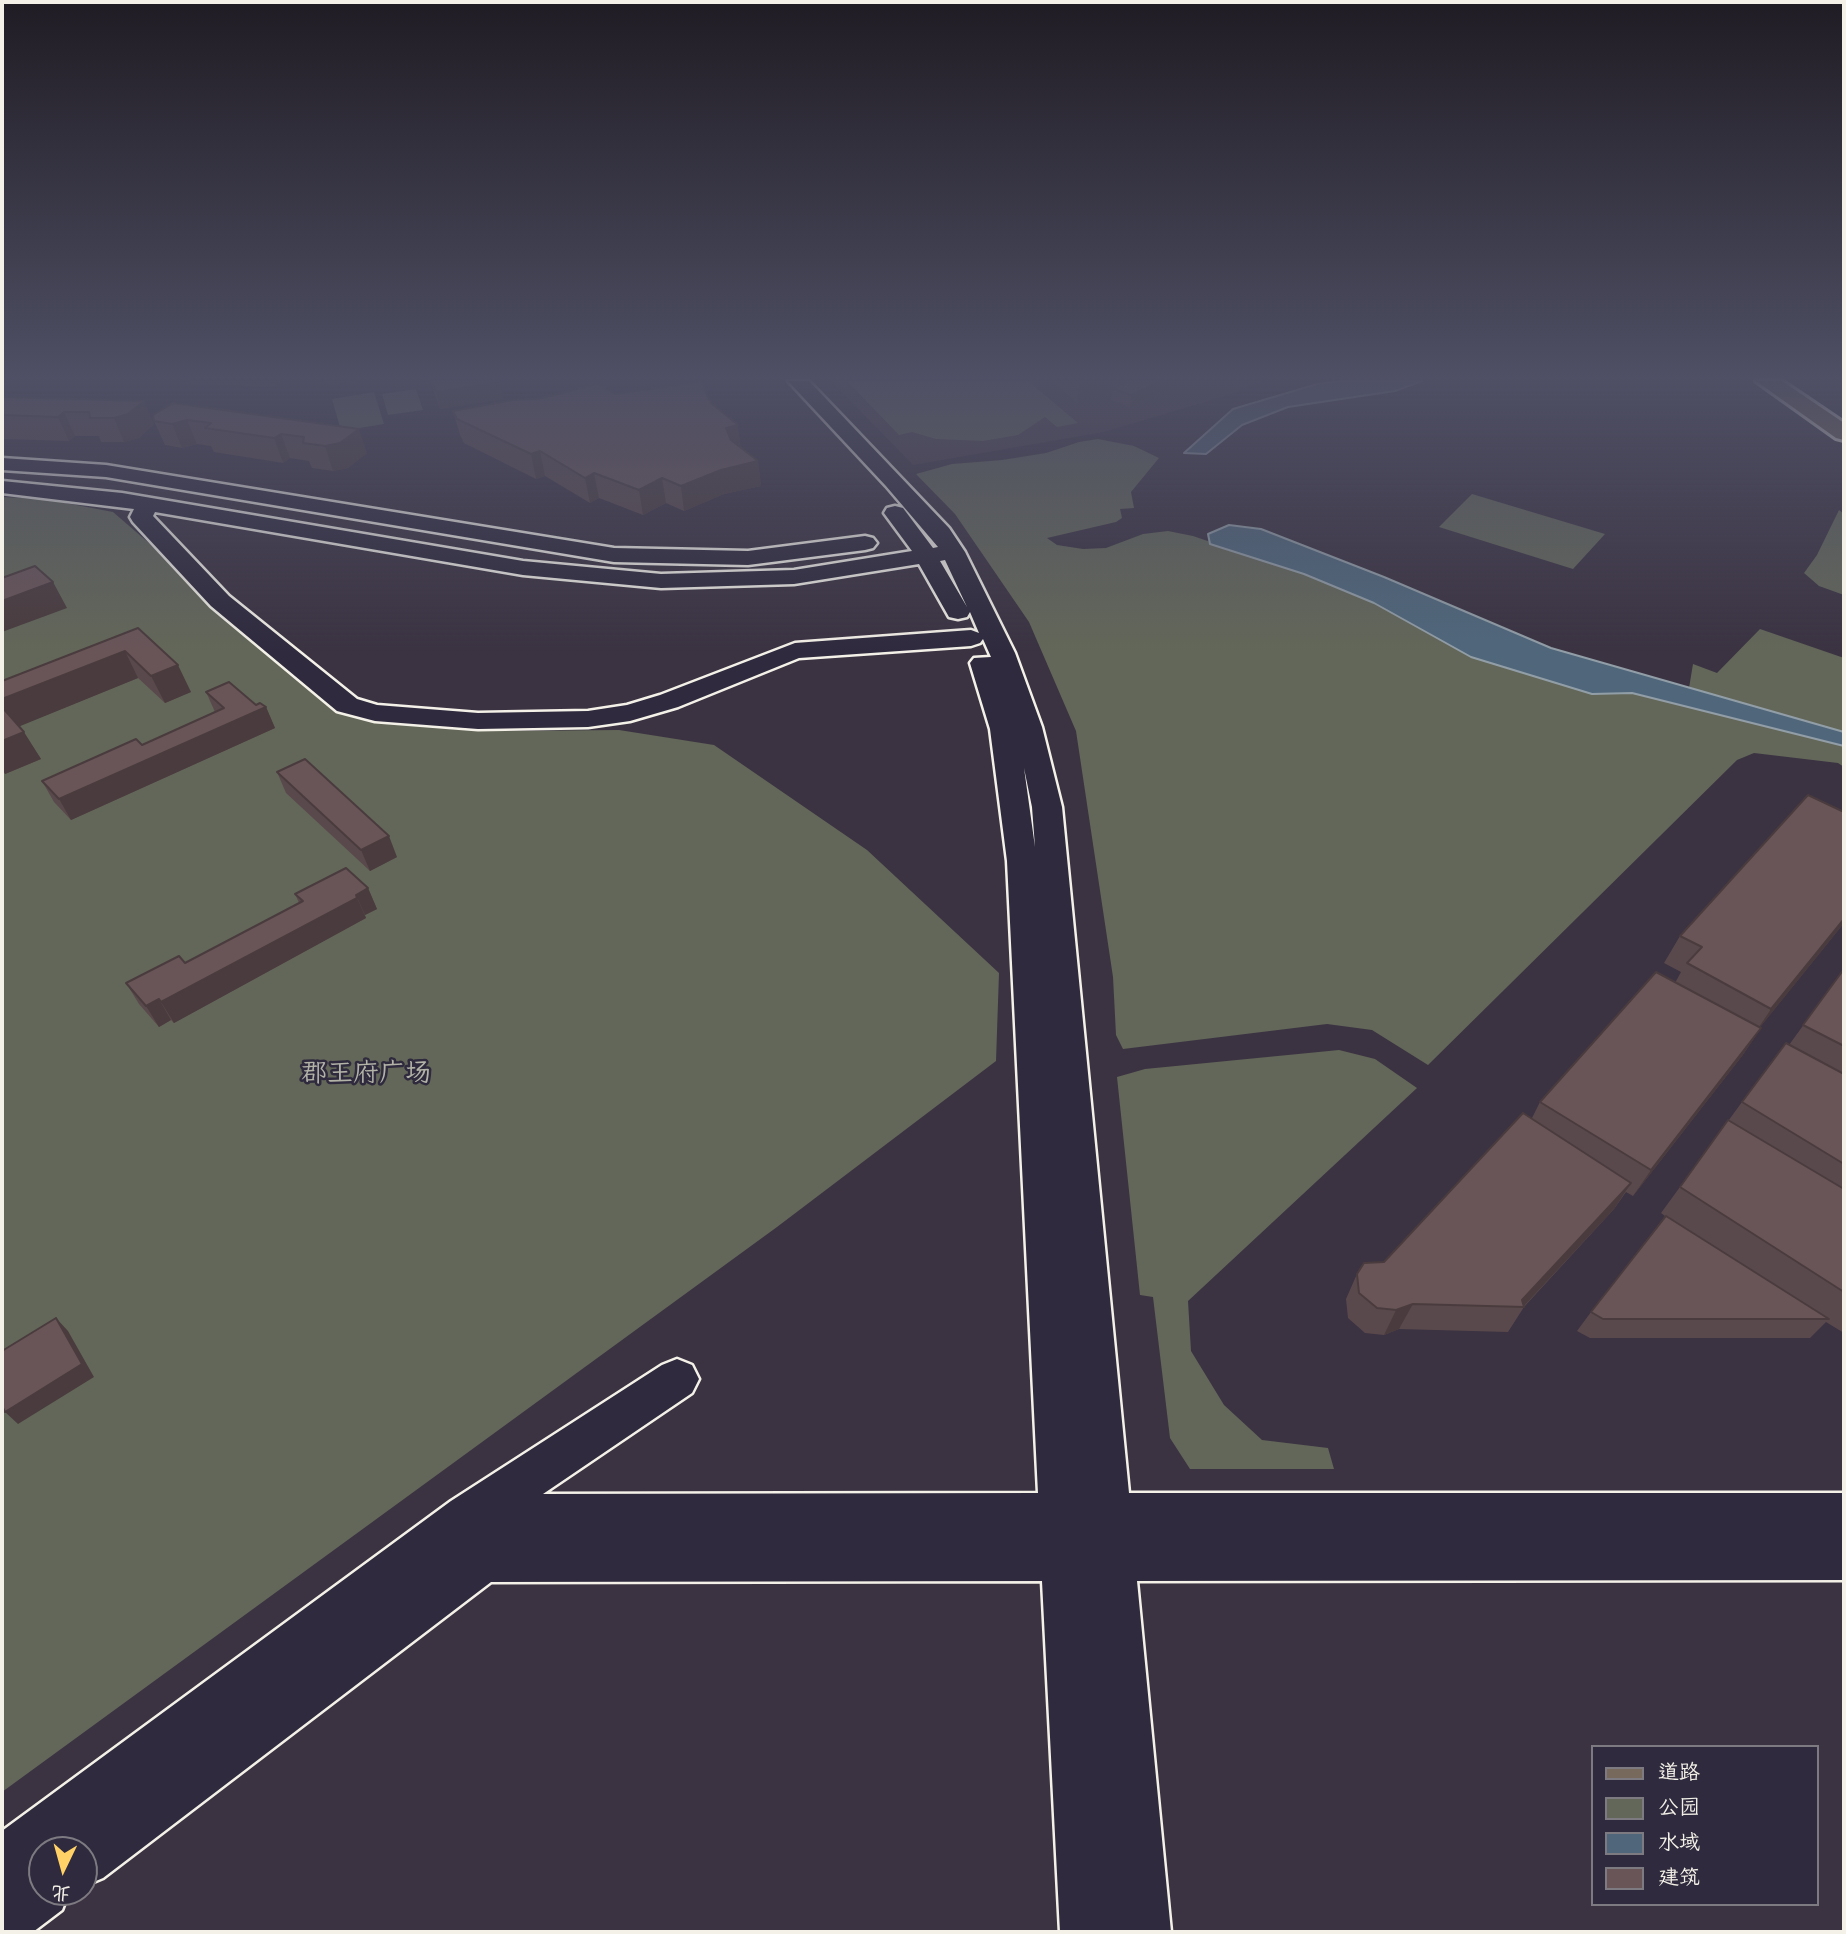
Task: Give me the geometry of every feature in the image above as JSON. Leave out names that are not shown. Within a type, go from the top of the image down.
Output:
[{"type":"street","points":[[108,471],[614,555],[748,558],[934,544]]},
{"type":"street","points":[[863,471],[934,544],[971,638],[980,654],[1004,729],[1022,861],[1088,1932]]},
{"type":"street","points":[[873,471],[934,544],[1002,653],[1028,727],[1047,807],[1143,1932]]},
{"type":"street","points":[[2,487],[148,504],[523,568],[661,581],[794,577],[934,544]]},
{"type":"street","points":[[148,504],[141,517],[220,601],[347,705],[375,713],[478,721],[588,719],[630,713],[669,701],[795,651],[971,638]]},
{"type":"street","points":[[2,1865],[467,1517],[677,1379]]},
{"type":"street","points":[[1110,1537],[1844,1516]]},
{"type":"street","points":[[467,1517],[1062,1536],[1844,1556]]},
{"type":"street","points":[[98,1847],[483,1558],[1062,1536]]},
{"type":"street","points":[[2,1921],[28,1901]]},
{"type":"green space","points":[[926,471],[1148,471],[1131,492],[1134,508],[1120,509],[1122,518],[1116,522],[1047,538],[1057,545],[1083,549],[1106,548],[1143,534],[1168,531],[1193,536],[1304,574],[1374,603],[1471,657],[1592,694],[1632,693],[1844,746],[1844,767],[1838,763],[1754,753],[1737,760],[1428,1065],[1372,1030],[1327,1024],[1123,1049],[1116,1035],[1113,977],[1076,731],[1029,622],[955,514],[916,474]]},
{"type":"green space","points":[[1472,494],[1605,534],[1573,569],[1439,527]]},
{"type":"green space","name":"郡王府广场","points":[[2,497],[45,499],[113,512],[311,683],[385,711],[505,731],[619,730],[714,745],[867,850],[999,973],[996,1061],[777,1227],[2,1792]]},
{"type":"green space","points":[[1839,510],[1844,514],[1844,595],[1819,586],[1804,573],[1817,555]]},
{"type":"green space","points":[[1760,629],[1844,658],[1844,732],[1689,688],[1693,664],[1717,673]]},
{"type":"green space","points":[[1339,1050],[1375,1059],[1417,1088],[1188,1301],[1191,1351],[1224,1405],[1262,1440],[1328,1448],[1334,1469],[1190,1469],[1170,1438],[1153,1297],[1140,1295],[1117,1077],[1145,1069]]},
{"type":"water","points":[[1229,525],[1261,529],[1384,577],[1551,648],[1844,732],[1844,746],[1632,693],[1592,694],[1471,657],[1374,603],[1304,574],[1210,544],[1208,534]]},
{"type":"building","points":[[574,471],[718,471],[681,486],[662,478],[639,490],[594,473],[585,478]]},
{"type":"building","points":[[35,566],[53,582],[2,601],[2,578]]},
{"type":"building","points":[[138,628],[178,665],[151,676],[125,651],[2,699],[2,681]]},
{"type":"building","points":[[229,682],[256,705],[260,703],[266,707],[59,799],[42,781],[136,739],[142,745],[224,708],[206,692]]},
{"type":"building","points":[[2,707],[24,732],[2,741]]},
{"type":"building","points":[[305,759],[389,836],[361,850],[277,772]]},
{"type":"building","points":[[1808,795],[1844,812],[1844,919],[1771,1009],[1687,963],[1702,947],[1680,936]]},
{"type":"building","points":[[346,868],[368,888],[356,895],[357,898],[161,1002],[159,999],[146,1006],[126,983],[179,956],[185,963],[303,901],[295,894]]},
{"type":"building","points":[[1844,969],[1844,1046],[1803,1025]]},
{"type":"building","points":[[1656,972],[1761,1028],[1651,1170],[1540,1102]]},
{"type":"building","points":[[1786,1043],[1844,1074],[1844,1164],[1742,1102]]},
{"type":"building","points":[[1523,1113],[1631,1183],[1522,1300],[1524,1307],[1413,1304],[1396,1310],[1377,1308],[1359,1293],[1357,1274],[1364,1263],[1384,1262]]},
{"type":"building","points":[[1728,1120],[1844,1189],[1844,1292],[1680,1187]]},
{"type":"building","points":[[1666,1216],[1829,1319],[1603,1319],[1591,1312]]},
{"type":"building","points":[[56,1318],[82,1364],[5,1412],[2,1406],[2,1351]]}]
